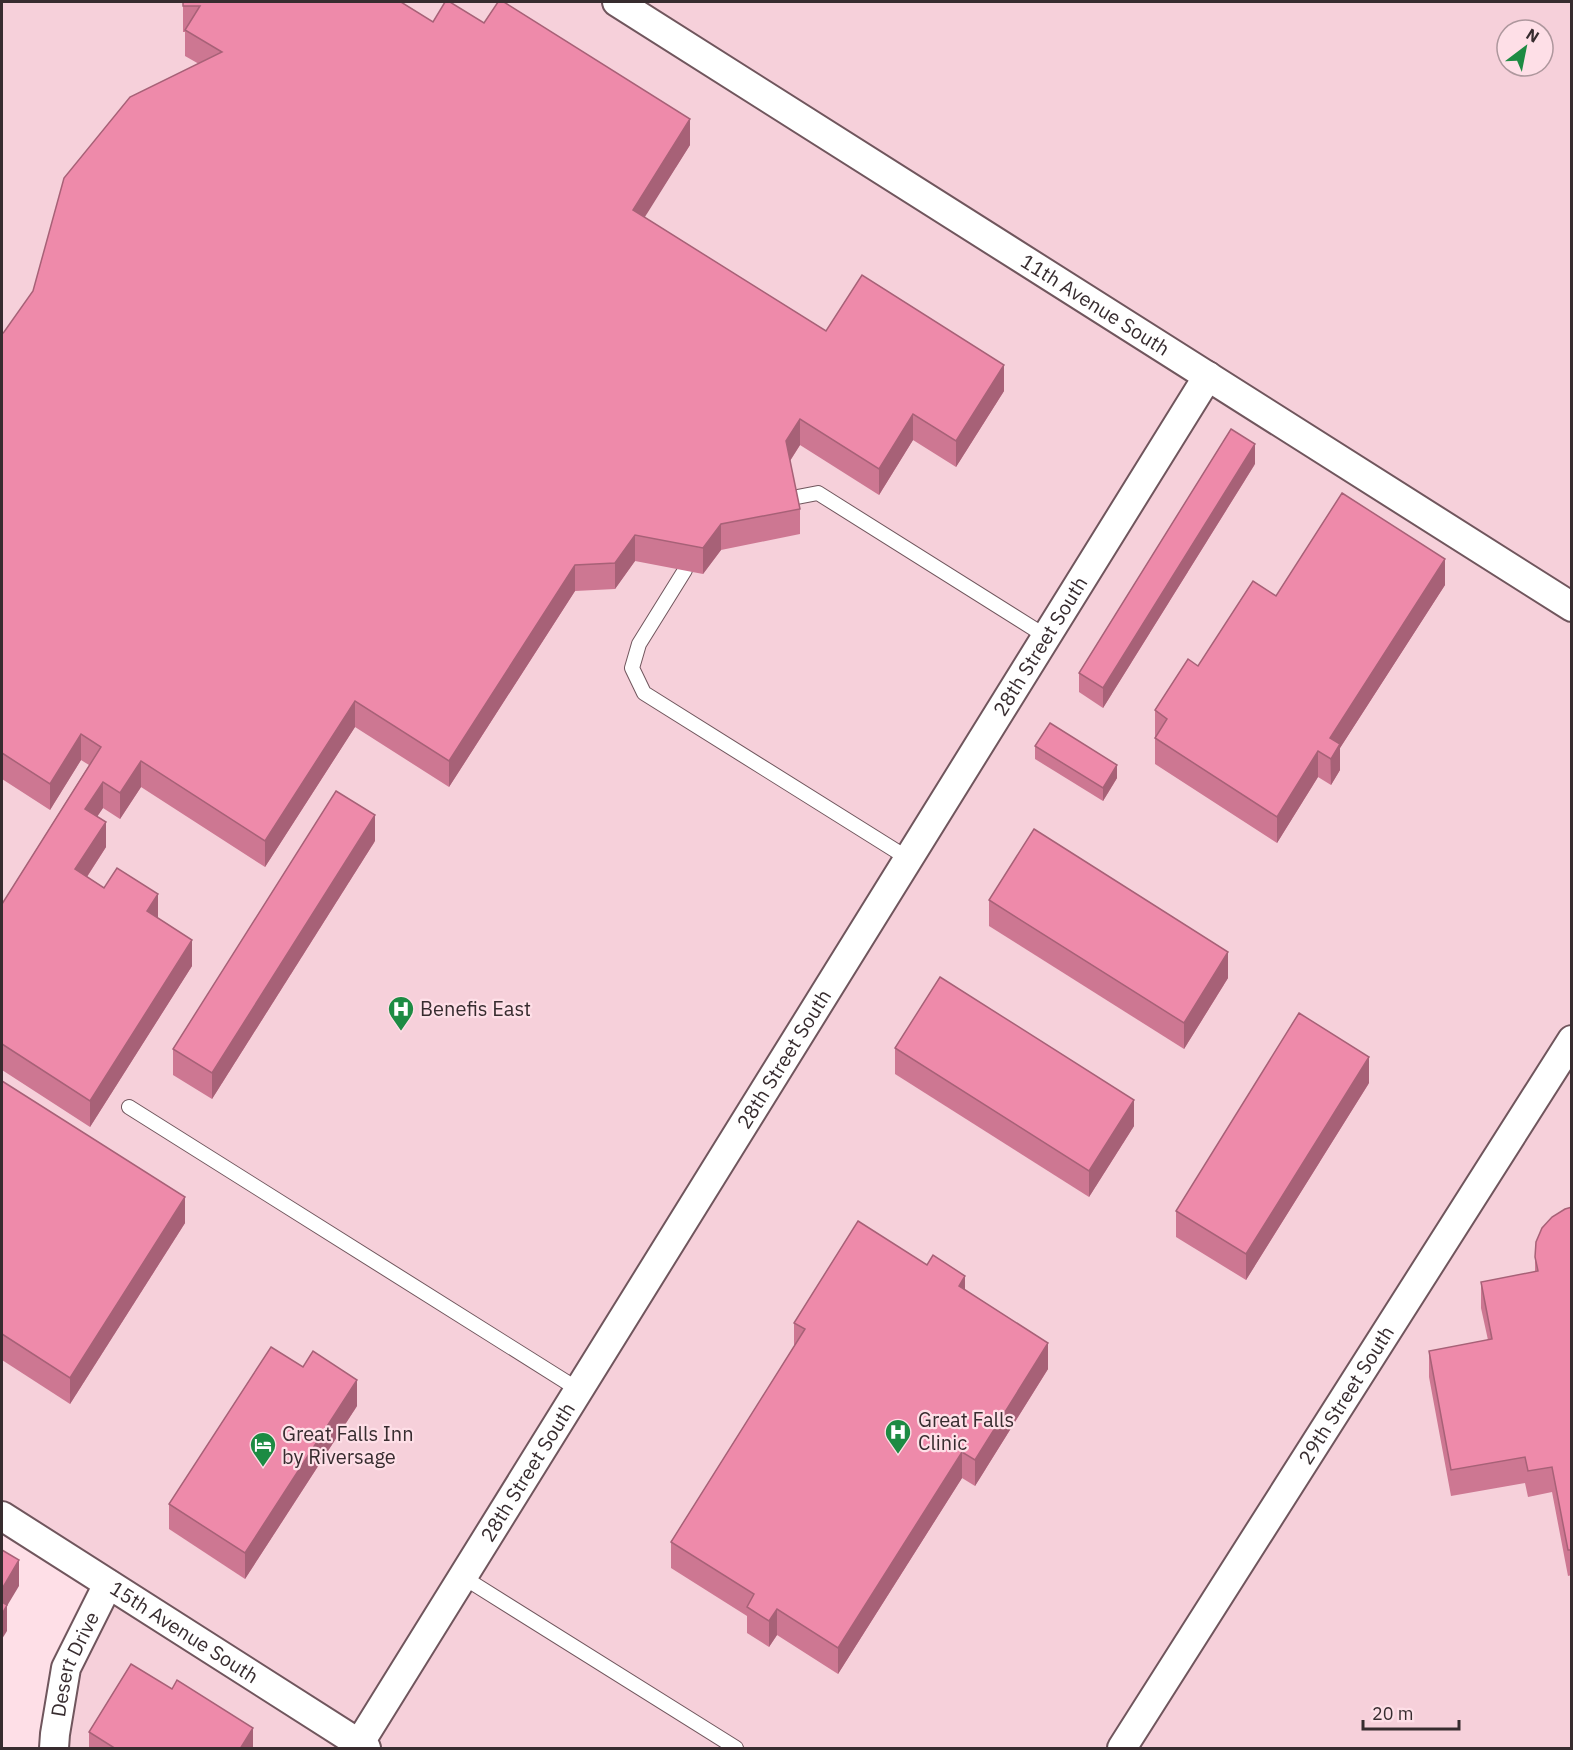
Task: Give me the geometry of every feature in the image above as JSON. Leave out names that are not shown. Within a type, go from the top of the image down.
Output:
[{"type":"street","name":"11th Avenue South","points":[[616,2],[1572,607]]},
{"type":"street","name":"28th Street South","points":[[363,1747],[463,1576],[1208,376]]},
{"type":"street","name":"29th Street South","points":[[1122,1749],[1572,1040]]},
{"type":"street","name":"15th Avenue South","points":[[2,1516],[363,1747]]},
{"type":"street","name":"Desert Drive","points":[[54,1749],[66,1668],[108,1584]]},
{"type":"lane","points":[[792,498],[818,494],[1047,636]]},
{"type":"lane","points":[[685,570],[639,645],[632,668],[644,693],[909,859]]},
{"type":"lane","points":[[129,1107],[579,1390]]},
{"type":"lane","points":[[463,1576],[736,1749]]},
{"type":"shaded area","points":[[2,2],[1571,2],[1571,1748],[54,1748],[108,1584],[2,1516]]},
{"type":"building","points":[[183,2],[401,2],[433,22],[445,2],[450,2],[484,23],[498,2],[504,2],[690,119],[633,210],[826,331],[862,275],[1004,365],[956,441],[913,414],[879,469],[800,419],[786,441],[800,509],[721,524],[703,548],[635,535],[615,563],[575,565],[449,761],[355,701],[265,841],[141,761],[120,793],[103,782],[85,809],[106,822],[75,869],[104,888],[117,868],[158,894],[147,911],[192,940],[90,1101],[2,1044],[2,904],[101,747],[81,734],[50,784],[2,753],[2,334],[33,291],[64,178],[130,97],[222,52],[185,30],[200,6],[183,6]]},
{"type":"building","points":[[1231,429],[1255,444],[1103,688],[1079,673]]},
{"type":"building","points":[[1342,493],[1445,559],[1330,738],[1340,744],[1331,759],[1318,751],[1277,817],[1155,738],[1167,719],[1155,710],[1188,659],[1198,666],[1253,581],[1276,596]]},
{"type":"building","points":[[1050,723],[1117,765],[1103,788],[1035,746]]},
{"type":"building","points":[[336,791],[375,815],[212,1073],[173,1049]]},
{"type":"building","points":[[1034,829],[1228,952],[1184,1023],[989,900]]},
{"type":"building","points":[[940,977],[1134,1100],[1089,1171],[895,1048]]},
{"type":"building","points":[[1299,1013],[1369,1057],[1246,1254],[1176,1211]]},
{"type":"building","points":[[2,1081],[185,1197],[70,1378],[2,1334]]},
{"type":"building","points":[[1572,1207],[1572,1550],[1568,1550],[1552,1467],[1528,1471],[1525,1457],[1451,1470],[1429,1351],[1492,1339],[1481,1282],[1538,1271],[1535,1257],[1536,1242],[1542,1228],[1552,1217]]},
{"type":"building","points":[[858,1221],[927,1265],[933,1255],[965,1276],[959,1286],[1048,1343],[975,1460],[962,1452],[838,1648],[777,1609],[769,1621],[747,1607],[754,1594],[671,1542],[805,1329],[794,1323]]},
{"type":"building","name":"Great Falls Inn by Riversage","points":[[271,1347],[303,1367],[313,1351],[357,1380],[245,1553],[169,1504]]},
{"type":"building","points":[[2,1550],[19,1560],[2,1589]]},
{"type":"building","points":[[2,1602],[7,1605],[2,1614]]},
{"type":"building","points":[[131,1664],[172,1689],[177,1680],[253,1728],[240,1749],[116,1749],[89,1732]]},
{"type":"place","name":"Benefis East","points":[[401,1032]]},
{"type":"place","name":"Great Falls Clinic","points":[[898,1455]]},
{"type":"place","name":"Great Falls Inn by Riversage","points":[[263,1468]]}]
